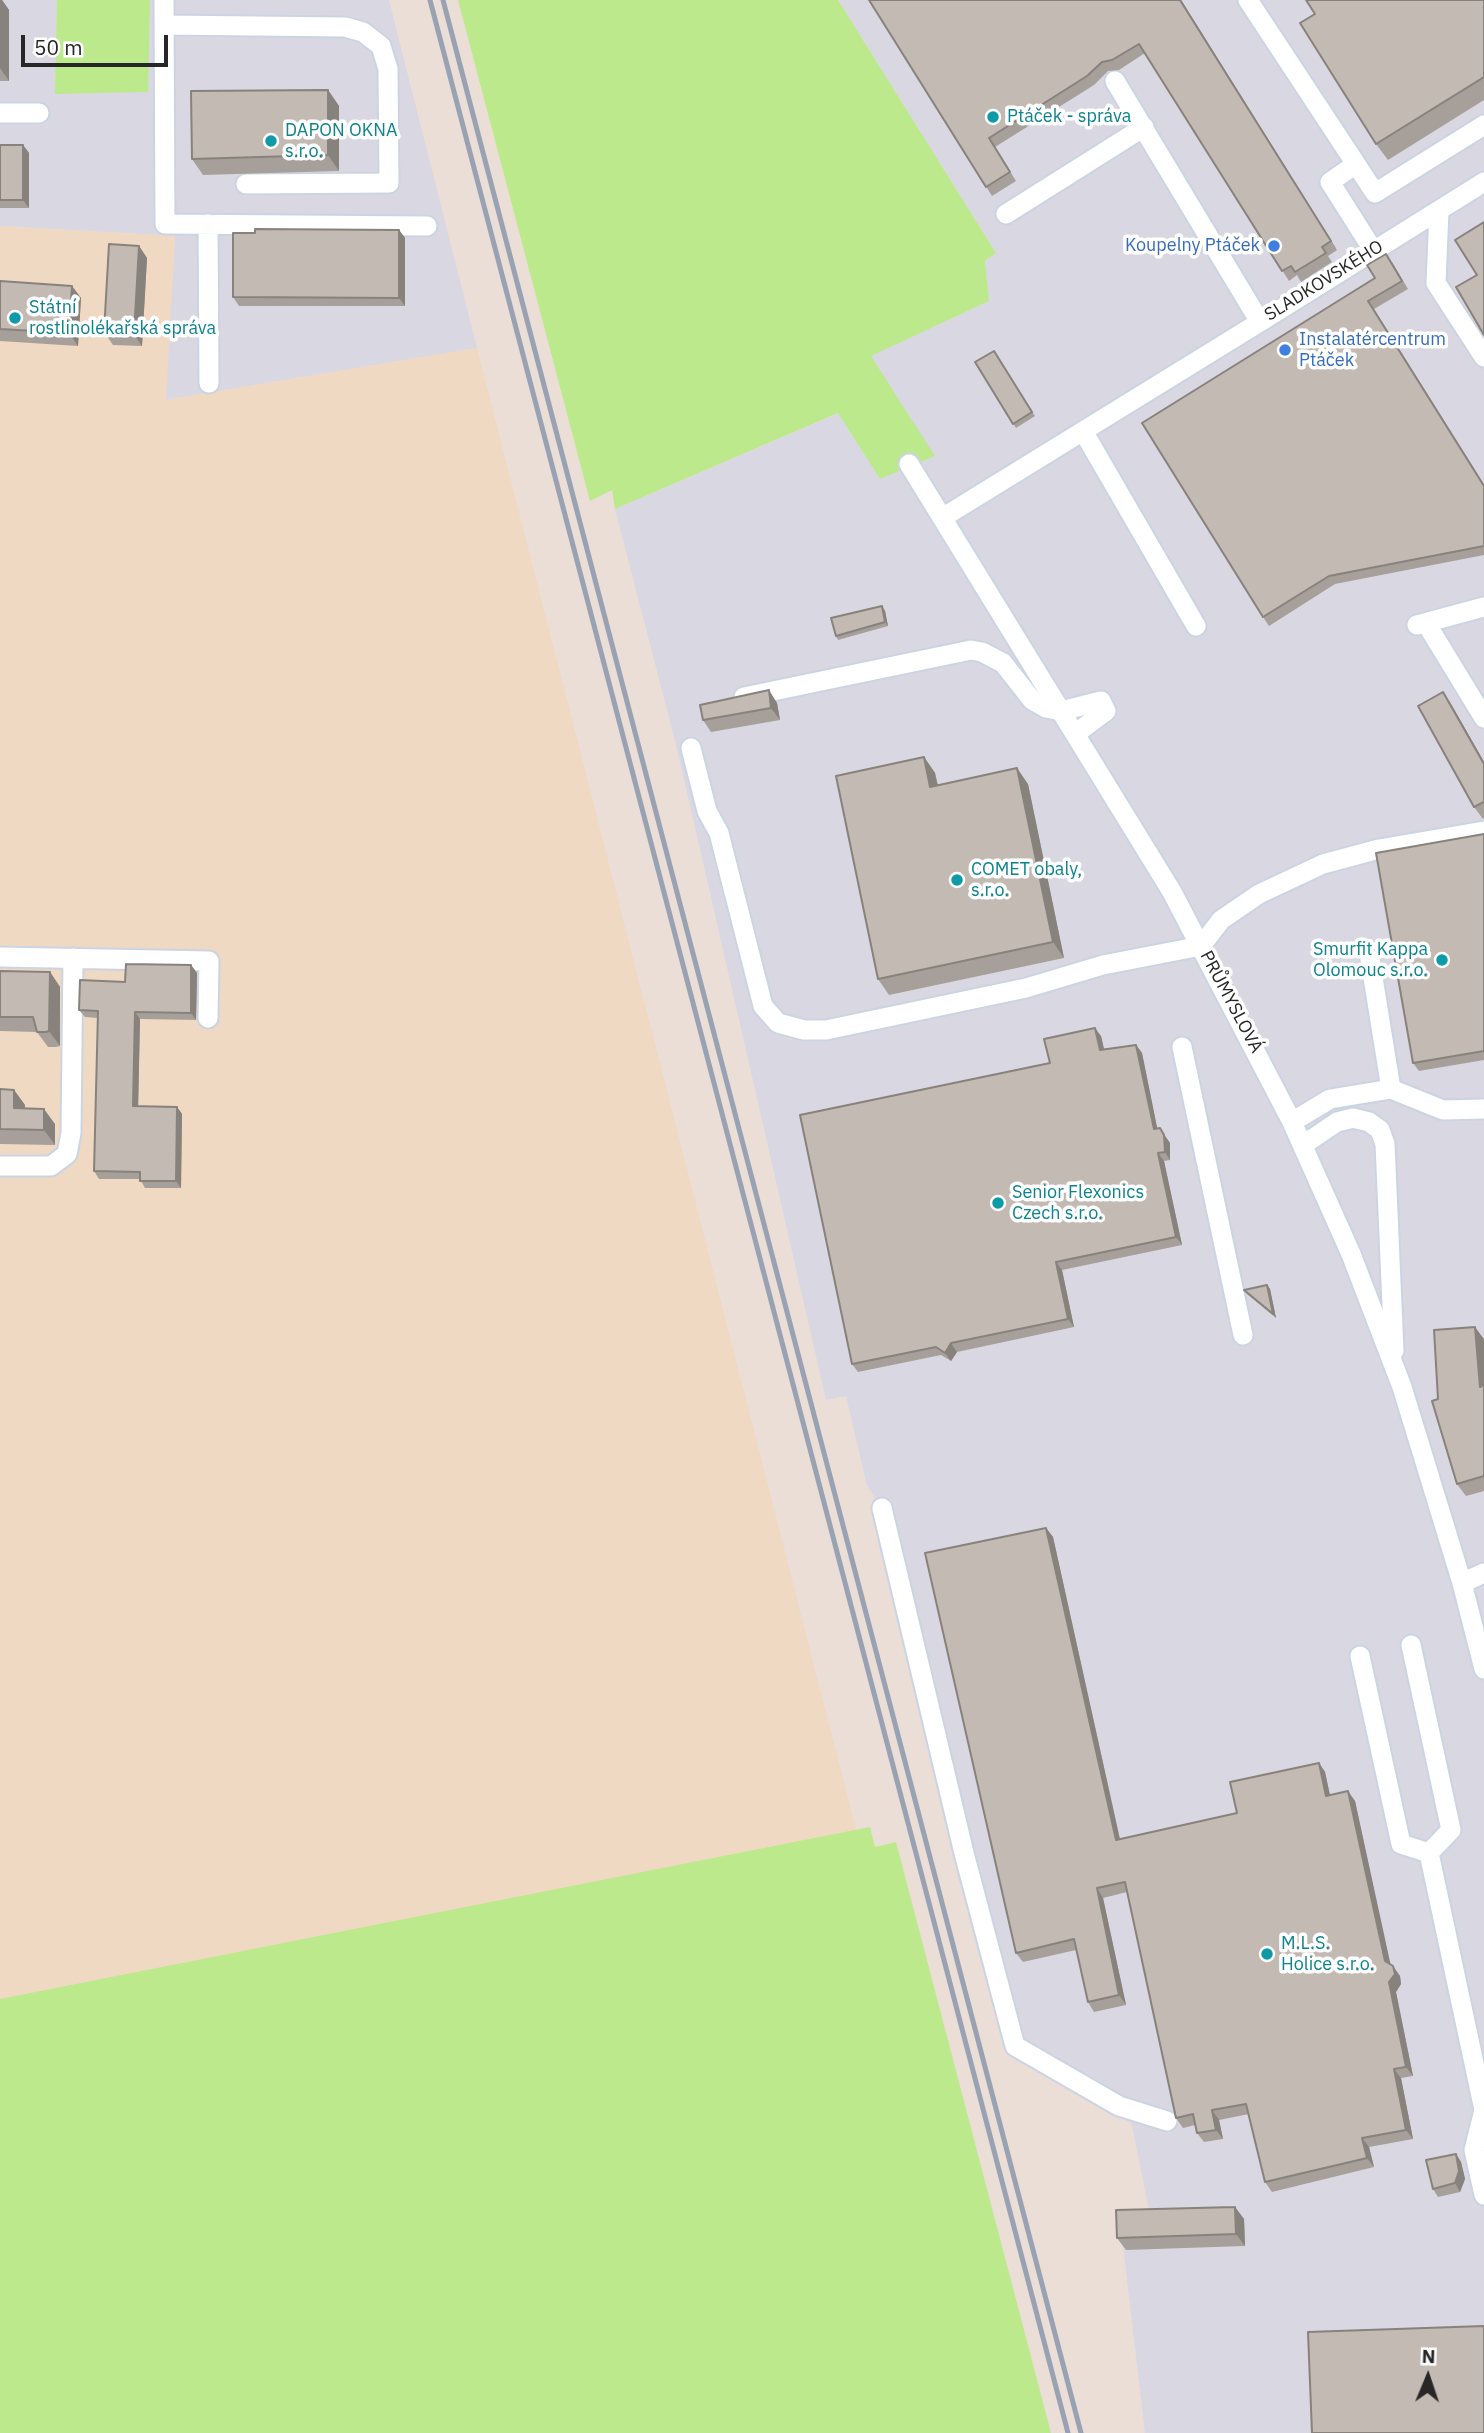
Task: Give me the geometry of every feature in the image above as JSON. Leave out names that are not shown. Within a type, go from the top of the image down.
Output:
[{"type":"street","points":[[164,0],[165,224],[427,226]]},
{"type":"street","points":[[1248,0],[1375,193],[1484,125]]},
{"type":"street","points":[[164,25],[345,27],[363,32],[382,46],[388,69],[389,183],[246,184]]},
{"type":"street","name":"SLADKOVSKÉHO","points":[[1115,81],[1260,322],[1484,182]]},
{"type":"street","points":[[0,113],[38,113]]},
{"type":"street","points":[[1006,214],[1144,127]]},
{"type":"street","points":[[1356,164],[1330,182],[1373,250]]},
{"type":"street","points":[[1439,210],[1436,282],[1484,357]]},
{"type":"street","points":[[208,224],[209,383]]},
{"type":"street","points":[[942,519],[1260,322]]},
{"type":"street","points":[[1083,431],[1196,626]]},
{"type":"street","name":"PRŮMYSLOVÁ","points":[[909,464],[1076,734],[1201,946],[1303,1145],[1395,1369],[1462,1583],[1484,1669]]},
{"type":"street","points":[[1484,607],[1421,624],[1484,718]]},
{"type":"street","points":[[731,700],[971,650],[982,652],[1003,663],[1039,705],[1061,711],[1101,701],[1106,711],[1076,734]]},
{"type":"street","points":[[691,748],[707,811],[719,833],[763,1006],[778,1023],[790,1028],[826,1030],[1026,988],[1103,965],[1201,946],[1221,920],[1259,894],[1323,864],[1378,849],[1484,831]]},
{"type":"street","points":[[0,957],[209,961],[208,1018]]},
{"type":"street","points":[[0,1166],[51,1167],[67,1154],[71,1133],[74,958]]},
{"type":"street","points":[[1370,959],[1391,1089]]},
{"type":"street","points":[[1182,1047],[1243,1335]]},
{"type":"street","points":[[1292,1122],[1330,1099],[1391,1089],[1443,1111],[1484,1109]]},
{"type":"street","points":[[1303,1145],[1326,1127],[1353,1118],[1369,1122],[1380,1130],[1385,1144],[1395,1369]]},
{"type":"street","points":[[882,1508],[964,1853],[1015,2046],[1119,2106],[1167,2121]]},
{"type":"street","points":[[1462,1583],[1484,1573]]},
{"type":"street","points":[[1411,1644],[1451,1830],[1429,1853]]},
{"type":"street","points":[[1360,1656],[1401,1844],[1429,1853]]},
{"type":"street","points":[[1429,1853],[1484,2110],[1475,2150],[1484,2194]]},
{"type":"shaded area","points":[[0,0],[389,0],[477,348],[165,400],[175,236],[0,226]]},
{"type":"shaded area","points":[[838,0],[1484,0],[1484,2433],[1145,2433],[1120,2221],[1149,2210],[1130,2116],[1015,2046],[882,1508],[867,1486],[846,1396],[826,1400],[677,749],[615,509],[839,413],[880,479],[870,356],[989,301],[985,261],[996,253]]},
{"type":"shaded area","points":[[0,226],[175,236],[166,400],[477,348],[859,1841],[0,2010]]},
{"type":"green space","points":[[57,0],[150,0],[148,92],[55,94]]},
{"type":"green space","points":[[458,0],[838,0],[996,253],[985,261],[989,301],[871,356],[935,456],[880,479],[838,413],[615,509],[612,490],[590,501]]},
{"type":"green space","points":[[870,1827],[875,1847],[896,1842],[1051,2433],[0,2433],[0,1999]]},
{"type":"building","points":[[869,0],[1180,0],[1331,241],[1322,247],[1326,253],[1295,272],[1291,266],[1282,271],[1139,44],[1112,60],[1102,62],[1087,76],[989,138],[1010,172],[986,187]]},
{"type":"building","points":[[1306,0],[1484,0],[1484,77],[1376,144],[1300,23],[1315,14]]},
{"type":"building","name":"DAPON OKNA s.r.o.","points":[[328,90],[328,155],[192,159],[191,91]]},
{"type":"building","points":[[0,145],[23,145],[23,200],[0,200]]},
{"type":"building","points":[[1484,222],[1484,335],[1456,287],[1477,275],[1455,240]]},
{"type":"building","points":[[255,229],[399,230],[399,298],[233,297],[233,233],[255,233]]},
{"type":"building","points":[[109,244],[139,246],[134,334],[104,332]]},
{"type":"building","points":[[1386,254],[1402,281],[1368,301],[1484,486],[1484,546],[1329,576],[1263,617],[1142,423],[1375,278],[1367,265]]},
{"type":"building","points":[[0,281],[72,286],[69,333],[0,329]]},
{"type":"building","points":[[994,351],[1032,412],[1013,424],[975,362]]},
{"type":"building","points":[[882,606],[885,622],[836,636],[831,618]]},
{"type":"building","points":[[769,690],[771,708],[703,720],[700,705]]},
{"type":"building","points":[[1443,692],[1484,764],[1484,802],[1474,807],[1418,706]]},
{"type":"building","name":"COMET obaly, s.r.o.","points":[[924,757],[930,787],[1017,768],[1053,942],[878,979],[836,776]]},
{"type":"building","name":"Smurfit Kappa Olomouc s.r.o.","points":[[1484,834],[1484,1051],[1413,1063],[1376,853]]},
{"type":"building","points":[[126,964],[191,965],[191,1013],[135,1012],[133,1106],[177,1107],[176,1181],[140,1181],[140,1172],[94,1171],[98,1011],[79,1010],[80,980],[125,982]]},
{"type":"building","points":[[0,971],[50,972],[49,1031],[37,1032],[33,1017],[0,1017]]},
{"type":"building","name":"Senior Flexonics Czech s.r.o.","points":[[1095,1028],[1100,1050],[1136,1045],[1154,1129],[1160,1128],[1164,1135],[1165,1152],[1158,1153],[1176,1237],[1056,1262],[1068,1319],[951,1343],[945,1353],[936,1347],[852,1364],[800,1115],[1050,1063],[1044,1039]]},
{"type":"building","points":[[0,1089],[14,1090],[14,1108],[44,1109],[44,1130],[0,1129]]},
{"type":"building","points":[[1267,1285],[1273,1314],[1244,1290]]},
{"type":"building","points":[[1475,1327],[1480,1387],[1484,1385],[1484,1476],[1457,1484],[1432,1401],[1438,1399],[1434,1330]]},
{"type":"building","points":[[1046,1528],[1116,1840],[1237,1813],[1230,1782],[1319,1763],[1326,1796],[1348,1791],[1385,1961],[1393,1966],[1395,1974],[1389,1982],[1406,2067],[1394,2069],[1406,2130],[1362,2138],[1367,2158],[1265,2182],[1246,2104],[1212,2110],[1216,2130],[1197,2133],[1193,2114],[1176,2118],[1125,1882],[1097,1888],[1119,1995],[1088,2002],[1074,1939],[1016,1953],[925,1553]]},
{"type":"building","points":[[1456,2154],[1459,2171],[1455,2183],[1433,2189],[1426,2160]]},
{"type":"building","points":[[1235,2207],[1236,2234],[1117,2238],[1116,2210]]},
{"type":"building","points":[[1484,2326],[1484,2433],[1312,2433],[1308,2332]]},
{"type":"railway","points":[[430,0],[1068,2433]]},
{"type":"railway","points":[[443,0],[1081,2433]]},
{"type":"place","name":"Ptáček - správa","points":[[993,117]]},
{"type":"place","name":"DAPON OKNA s.r.o.","points":[[271,141]]},
{"type":"place","name":"Koupelny Ptáček","points":[[1274,246]]},
{"type":"place","name":"Státní rostlinolékařská správa","points":[[15,318]]},
{"type":"place","name":"Instalatércentrum Ptáček","points":[[1285,350]]},
{"type":"place","name":"COMET obaly, s.r.o.","points":[[957,880]]},
{"type":"place","name":"Smurfit Kappa Olomouc s.r.o.","points":[[1442,960]]},
{"type":"place","name":"Senior Flexonics Czech s.r.o.","points":[[998,1203]]},
{"type":"place","name":"M.L.S. Holice s.r.o.","points":[[1267,1954]]}]
